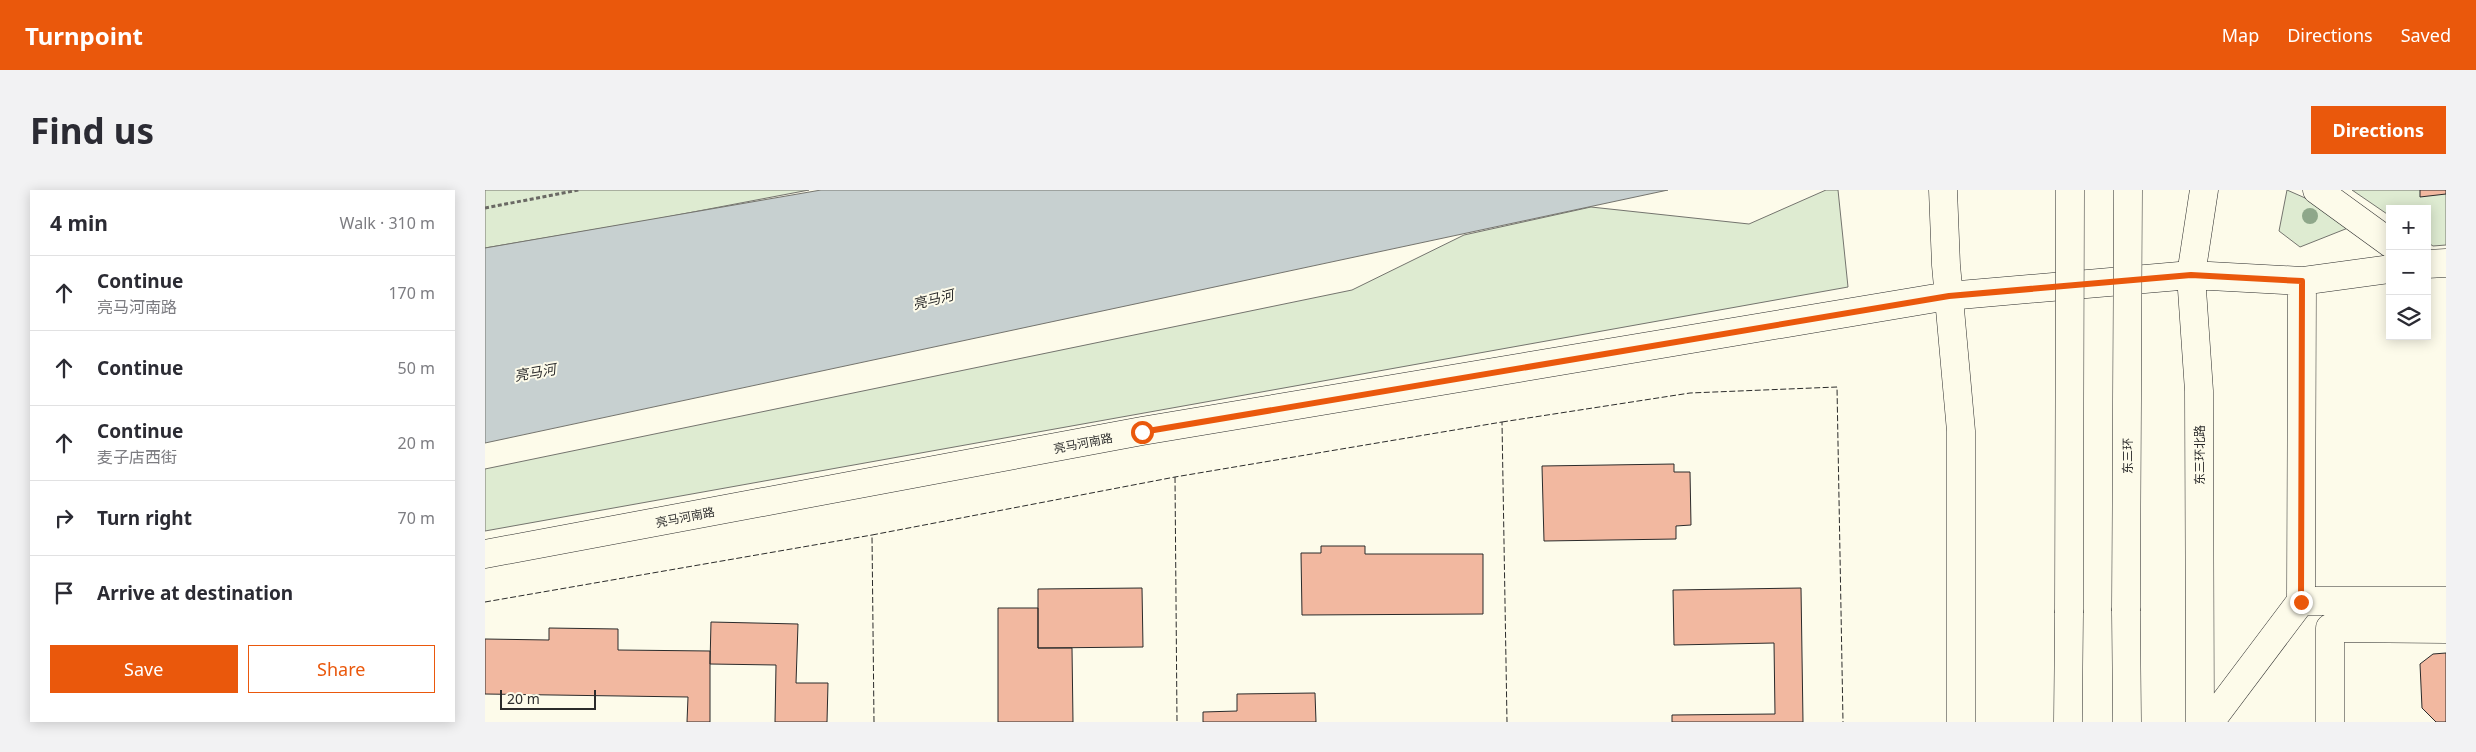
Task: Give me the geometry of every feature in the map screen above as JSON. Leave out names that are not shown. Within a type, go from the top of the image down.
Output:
[{"type":"main road","points":[[2069,722],[2070,190]]},
{"type":"main road","name":"东三环","points":[[2127,722],[2128,190]]},
{"type":"main road","name":"东三环北路","points":[[2199,722],[2199,390],[2191,275],[2204,190]]},
{"type":"main road","points":[[2317,190],[2386,240]]},
{"type":"main road","points":[[1943,192],[1949,296],[1961,432],[1961,722]]},
{"type":"main road","points":[[2431,264],[2446,263]]},
{"type":"main road","name":"亮马河南路","points":[[485,554],[1152,430],[1949,296],[2191,275],[2302,281],[2386,270]]},
{"type":"main road","points":[[2210,722],[2301,602],[2302,281]]},
{"type":"main road","points":[[2301,602],[2446,602]]},
{"type":"main road","points":[[2331,722],[2331,628],[2446,629]]},
{"type":"path","points":[[485,208],[579,190]]},
{"type":"green space","points":[[485,190],[809,190],[651,220],[485,248]]},
{"type":"green space","points":[[1826,190],[1838,190],[1848,287],[485,531],[485,469],[1352,290],[1464,235],[1591,207],[1749,224]]},
{"type":"green space","points":[[2287,190],[2312,201],[2348,228],[2300,247],[2279,231]]},
{"type":"green space","points":[[2352,190],[2446,190],[2446,245],[2431,245],[2431,205],[2386,205],[2386,213]]},
{"type":"water","name":"亮马河","points":[[821,190],[1668,190],[485,443],[485,248]]},
{"type":"building","points":[[2420,190],[2446,190],[2446,194],[2420,197]]},
{"type":"building","points":[[1674,464],[1674,472],[1690,472],[1691,525],[1676,526],[1676,539],[1544,541],[1542,466]]},
{"type":"building","points":[[1321,546],[1365,546],[1365,554],[1483,554],[1483,614],[1302,615],[1301,553],[1321,553]]},
{"type":"building","points":[[1142,588],[1143,647],[1038,648],[1038,589]]},
{"type":"building","points":[[1801,588],[1803,722],[1672,722],[1672,715],[1775,714],[1774,643],[1674,645],[1673,590]]},
{"type":"building","points":[[998,608],[1038,608],[1038,648],[1072,648],[1073,722],[998,722]]},
{"type":"building","points":[[711,622],[798,624],[796,683],[828,683],[827,722],[775,722],[776,665],[710,664]]},
{"type":"building","points":[[549,628],[618,629],[618,650],[710,651],[710,722],[687,722],[688,697],[485,694],[485,639],[549,640]]},
{"type":"building","points":[[2446,653],[2446,722],[2436,722],[2422,708],[2420,664],[2433,654]]},
{"type":"building","points":[[1315,693],[1316,722],[1203,722],[1203,712],[1237,711],[1237,694]]},
{"type":"fence","points":[[1502,422],[1690,393],[1837,387],[1843,722]]},
{"type":"fence","points":[[874,722],[872,535],[1175,477],[1502,422],[1507,722]]},
{"type":"fence","points":[[1175,477],[1177,722]]},
{"type":"fence","points":[[485,602],[872,535]]},
{"type":"route","points":[[1142,432],[1949,296],[2191,275],[2302,281],[2301,602]]}]
